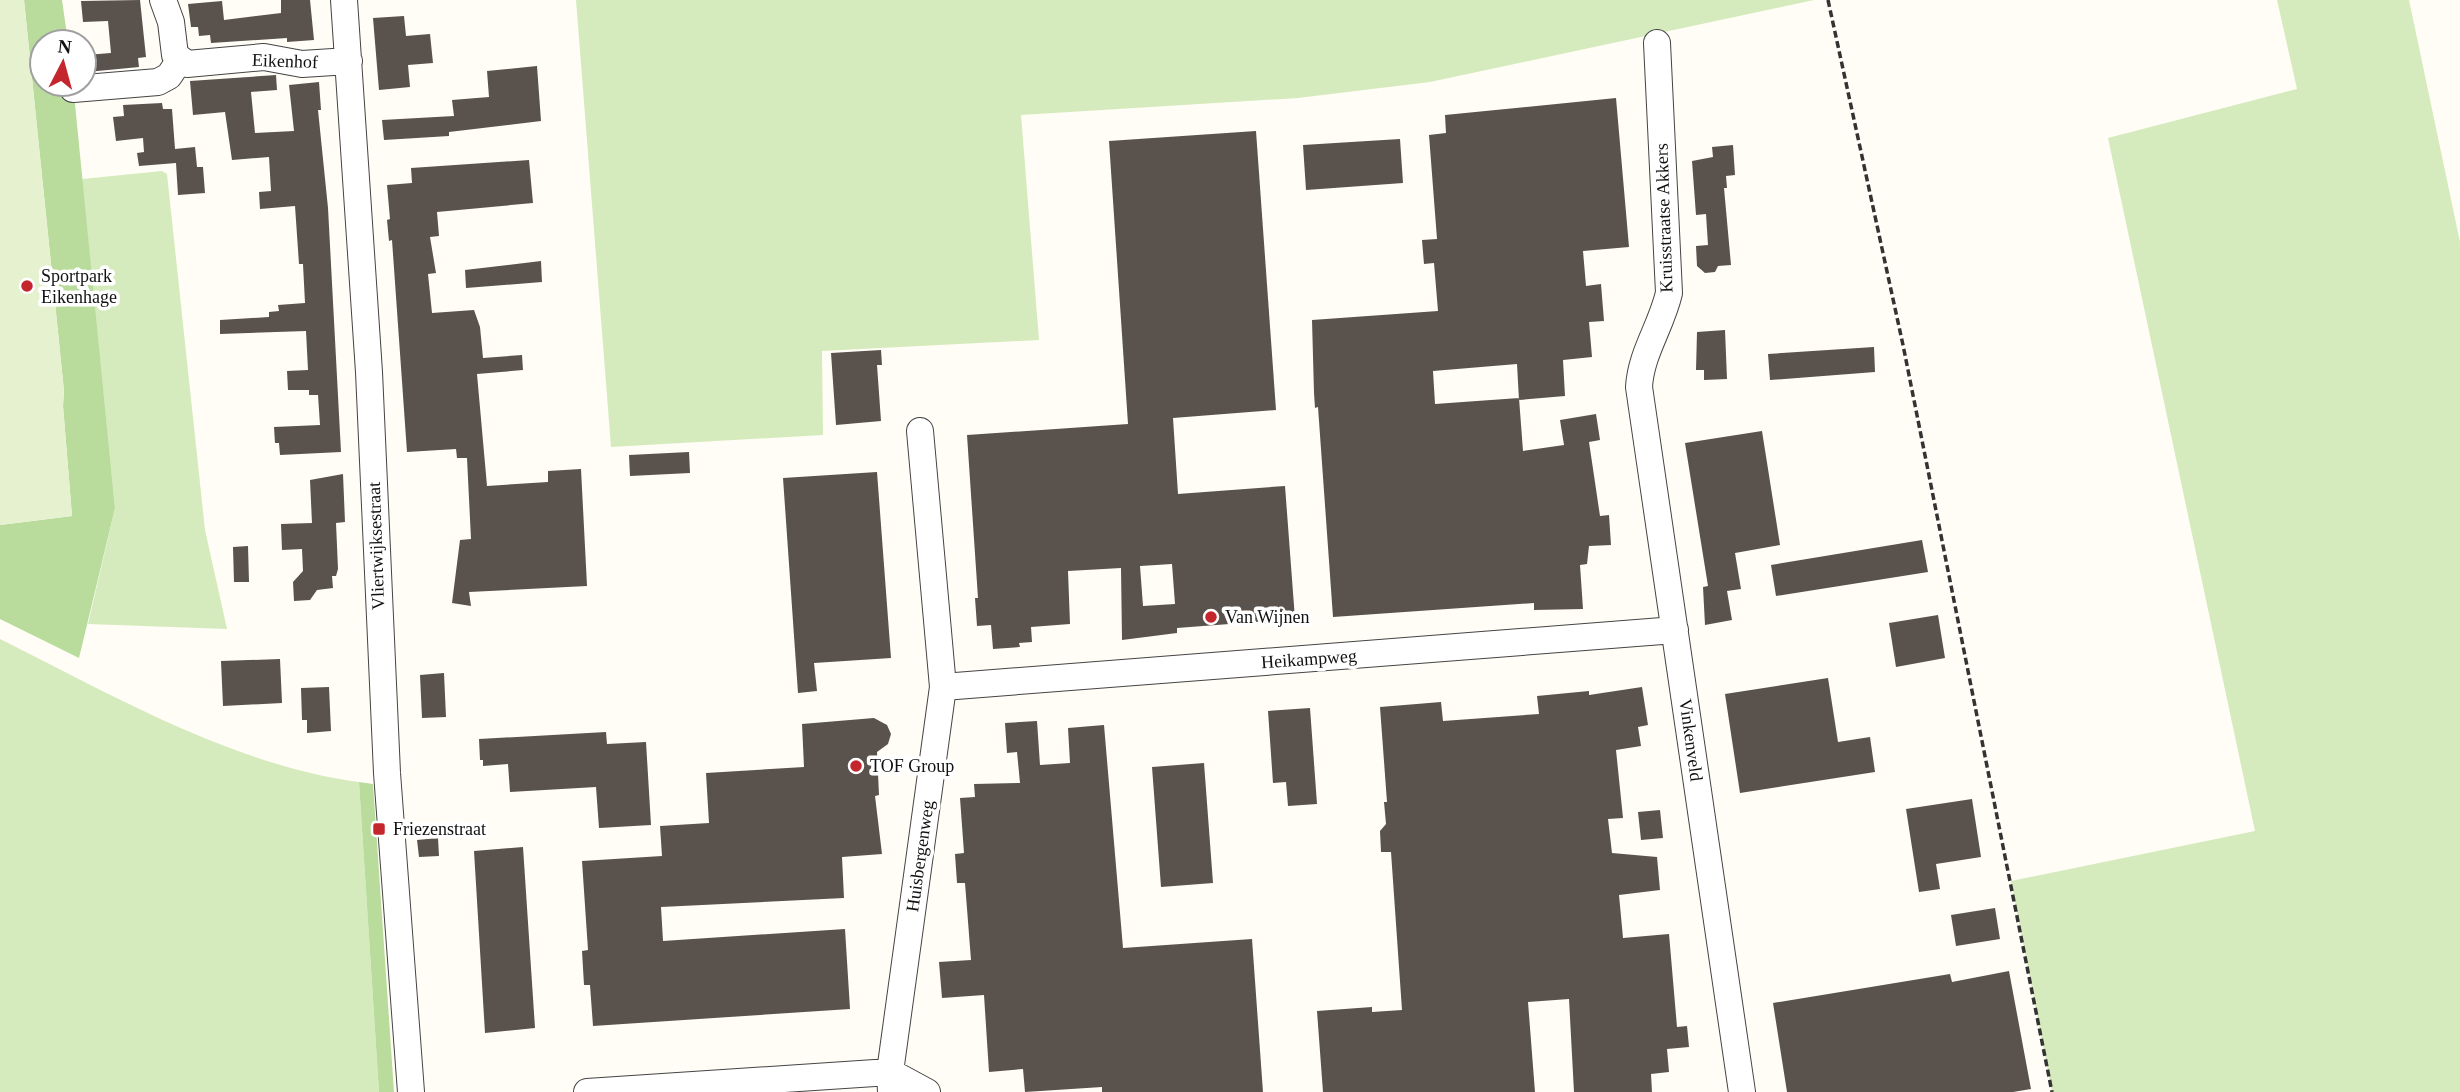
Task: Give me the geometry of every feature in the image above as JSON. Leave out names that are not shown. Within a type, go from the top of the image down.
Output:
[{"type":"street","points":[[98,87],[158,82],[169,76],[179,61],[175,55],[170,22],[163,0]]},
{"type":"street","name":"Vliertwijksestraat","points":[[344,0],[369,372],[387,759],[411,1092]]},
{"type":"street","name":"Kruisstraatse Akkers","points":[[1639,387],[1641,363],[1663,320],[1668,293],[1657,43]]},
{"type":"street","name":"Eikenhof","points":[[179,61],[194,65],[264,57],[302,64],[349,61]]},
{"type":"street","name":"Vinkenveld","points":[[1639,387],[1742,1092]]},
{"type":"street","name":"Huisbergenweg","points":[[890,1082],[943,687],[920,432]]},
{"type":"street","name":"Heikampweg","points":[[943,687],[1675,631]]},
{"type":"street","points":[[587,1092],[890,1082],[927,1092]]},
{"type":"path","points":[[1828,0],[1869,202],[1903,345],[2052,1092]]},
{"type":"green space","name":"Sportpark Eikenhage","points":[[0,0],[24,0],[28,39],[28,98],[34,98],[64,391],[72,516],[0,525]]},
{"type":"green space","points":[[24,0],[62,0],[66,28],[28,28],[28,39]]},
{"type":"green space","points":[[576,0],[1814,0],[1430,82],[1298,98],[1021,115],[1039,340],[822,351],[823,435],[611,447]]},
{"type":"green space","points":[[2277,0],[2409,0],[2460,242],[2460,1092],[2052,1092],[2011,881],[2255,831],[2108,138],[2297,89]]},
{"type":"green space","points":[[34,98],[74,98],[115,508],[79,658],[0,619],[0,525],[72,516],[64,391]]},
{"type":"green space","points":[[162,171],[167,174],[205,530],[227,629],[88,624],[115,508],[82,179]]},
{"type":"green space","points":[[0,639],[129,704],[220,744],[312,774],[359,782],[379,1092],[0,1092]]},
{"type":"green space","points":[[359,782],[373,784],[394,1092],[379,1092]]},
{"type":"building","points":[[140,0],[146,57],[138,58],[139,67],[98,71],[98,54],[111,53],[108,21],[83,22],[81,1]]},
{"type":"building","points":[[281,0],[310,0],[314,40],[287,42],[287,38],[211,43],[210,35],[199,36],[198,27],[191,27],[188,4],[222,1],[224,20],[281,13]]},
{"type":"building","points":[[404,16],[406,36],[430,34],[433,63],[408,65],[410,87],[379,90],[373,18]]},
{"type":"building","points":[[537,66],[541,121],[449,132],[449,136],[384,140],[382,120],[454,116],[452,100],[489,97],[487,71]]},
{"type":"building","points":[[276,75],[277,90],[251,92],[255,133],[294,131],[289,85],[319,82],[321,110],[318,110],[328,208],[341,452],[280,455],[279,443],[275,443],[274,427],[320,425],[318,395],[309,395],[309,390],[288,390],[287,371],[308,370],[306,331],[220,334],[220,320],[269,317],[269,312],[279,311],[278,305],[305,303],[303,264],[299,264],[295,206],[260,209],[259,192],[271,191],[269,157],[232,160],[225,112],[193,115],[190,81]]},
{"type":"building","points":[[1616,98],[1629,247],[1583,251],[1586,286],[1601,284],[1604,321],[1589,322],[1592,357],[1563,360],[1565,396],[1519,400],[1523,451],[1564,445],[1560,420],[1596,414],[1600,440],[1589,442],[1600,516],[1609,515],[1611,545],[1589,546],[1587,564],[1580,565],[1583,609],[1534,610],[1534,603],[1333,617],[1318,407],[1315,408],[1312,320],[1438,311],[1434,263],[1424,264],[1422,240],[1437,239],[1429,135],[1446,133],[1445,115]],"holes":[[[1517,364],[1519,398],[1435,404],[1433,371]]]},
{"type":"building","points":[[162,103],[163,109],[172,109],[175,149],[195,147],[197,167],[203,167],[205,193],[178,195],[176,163],[139,166],[137,153],[144,152],[143,138],[116,141],[113,117],[124,116],[123,105]]},
{"type":"building","points":[[1256,131],[1276,410],[1173,418],[1178,494],[1285,486],[1295,619],[1177,628],[1177,633],[1122,640],[1121,568],[1068,571],[1070,624],[1031,627],[1032,642],[1019,643],[1020,647],[993,649],[991,625],[977,626],[975,598],[978,598],[967,435],[1128,424],[1109,141]],"holes":[[[1172,564],[1175,604],[1143,606],[1140,566]]]},
{"type":"building","points":[[1400,139],[1403,183],[1306,190],[1303,145]]},
{"type":"building","points":[[1733,145],[1735,175],[1726,176],[1727,188],[1724,188],[1731,265],[1718,266],[1715,272],[1705,273],[1697,266],[1696,246],[1708,245],[1706,214],[1696,215],[1692,161],[1713,157],[1712,147]]},
{"type":"building","points":[[529,160],[533,203],[437,212],[439,236],[430,237],[436,273],[428,274],[432,313],[474,310],[480,327],[483,358],[522,355],[523,370],[477,374],[487,486],[548,482],[548,471],[581,469],[587,586],[469,592],[471,606],[452,603],[460,540],[471,539],[467,458],[457,458],[456,449],[407,452],[392,240],[389,241],[387,220],[390,219],[387,185],[412,183],[411,168]]},
{"type":"building","points":[[541,261],[542,282],[466,288],[465,270]]},
{"type":"building","points":[[1725,330],[1727,379],[1704,380],[1704,370],[1696,370],[1697,332]]},
{"type":"building","points":[[1874,347],[1875,372],[1770,380],[1768,354]]},
{"type":"building","points":[[881,350],[882,365],[877,365],[881,421],[836,425],[831,353]]},
{"type":"building","points":[[1762,431],[1780,545],[1735,553],[1741,589],[1727,591],[1732,620],[1705,625],[1703,587],[1708,586],[1685,443]]},
{"type":"building","points":[[689,452],[690,473],[630,476],[629,455]]},
{"type":"building","points":[[877,472],[891,658],[814,663],[817,691],[798,693],[783,478]]},
{"type":"building","points":[[343,474],[345,522],[336,523],[338,569],[336,576],[332,576],[333,588],[317,590],[310,600],[294,601],[293,582],[303,571],[302,549],[282,550],[281,524],[312,523],[310,480]]},
{"type":"building","points":[[1922,540],[1928,572],[1776,596],[1771,565]]},
{"type":"building","points":[[248,546],[249,582],[234,582],[233,547]]},
{"type":"building","points":[[1938,615],[1945,658],[1896,667],[1889,623]]},
{"type":"building","points":[[280,659],[282,703],[223,706],[221,661]]},
{"type":"building","points":[[444,673],[446,717],[422,718],[420,675]]},
{"type":"building","points":[[1828,678],[1838,742],[1870,737],[1875,772],[1740,793],[1725,694]]},
{"type":"building","points":[[329,687],[331,731],[307,733],[307,720],[302,720],[301,688]]},
{"type":"building","points":[[1642,687],[1648,725],[1638,727],[1641,746],[1616,750],[1623,818],[1608,819],[1612,853],[1657,857],[1660,890],[1619,895],[1623,938],[1669,934],[1677,1027],[1687,1026],[1689,1047],[1667,1049],[1669,1072],[1651,1074],[1652,1092],[1574,1092],[1569,999],[1528,1002],[1535,1092],[1323,1092],[1317,1011],[1372,1007],[1372,1012],[1402,1010],[1391,852],[1381,852],[1380,831],[1386,824],[1384,802],[1387,802],[1380,707],[1441,702],[1443,721],[1539,714],[1537,696],[1589,691],[1589,695]]},
{"type":"building","points":[[1310,708],[1317,804],[1288,806],[1286,782],[1273,783],[1268,711]]},
{"type":"building","points":[[874,718],[887,725],[891,734],[888,744],[877,752],[879,795],[875,796],[882,854],[842,857],[844,898],[661,907],[663,941],[845,929],[850,1009],[593,1026],[590,985],[584,985],[582,951],[588,950],[582,861],[662,856],[660,826],[709,823],[706,773],[804,767],[802,724]]},
{"type":"building","points":[[1037,721],[1040,765],[1070,763],[1068,728],[1104,725],[1123,948],[1252,939],[1263,1092],[1102,1092],[1102,1087],[1025,1092],[1023,1069],[989,1072],[984,995],[942,998],[939,962],[971,960],[965,883],[957,883],[955,854],[964,853],[960,798],[975,797],[974,784],[1020,783],[1017,752],[1007,753],[1005,723]]},
{"type":"building","points":[[606,732],[607,744],[646,742],[651,825],[599,828],[596,787],[510,792],[508,764],[483,766],[483,760],[480,760],[479,739]]},
{"type":"building","points":[[1204,763],[1213,883],[1161,887],[1152,767]]},
{"type":"building","points":[[1972,799],[1981,857],[1936,864],[1940,889],[1919,892],[1906,809]]},
{"type":"building","points":[[1660,810],[1663,838],[1641,840],[1638,812]]},
{"type":"building","points":[[438,838],[439,856],[419,857],[417,840]]},
{"type":"building","points":[[523,847],[535,1028],[485,1033],[474,851]]},
{"type":"building","points":[[1995,908],[2000,939],[1956,946],[1951,915]]},
{"type":"building","points":[[2009,971],[2031,1089],[2013,1092],[1787,1092],[1773,1003],[1950,974],[1952,982]]},
{"type":"place","name":"Sportpark Eikenhage","points":[[27,286]]},
{"type":"place","name":"Van Wijnen","points":[[1211,617]]},
{"type":"place","name":"TOF Group","points":[[856,766]]},
{"type":"place","name":"Friezenstraat","points":[[379,829]]}]
